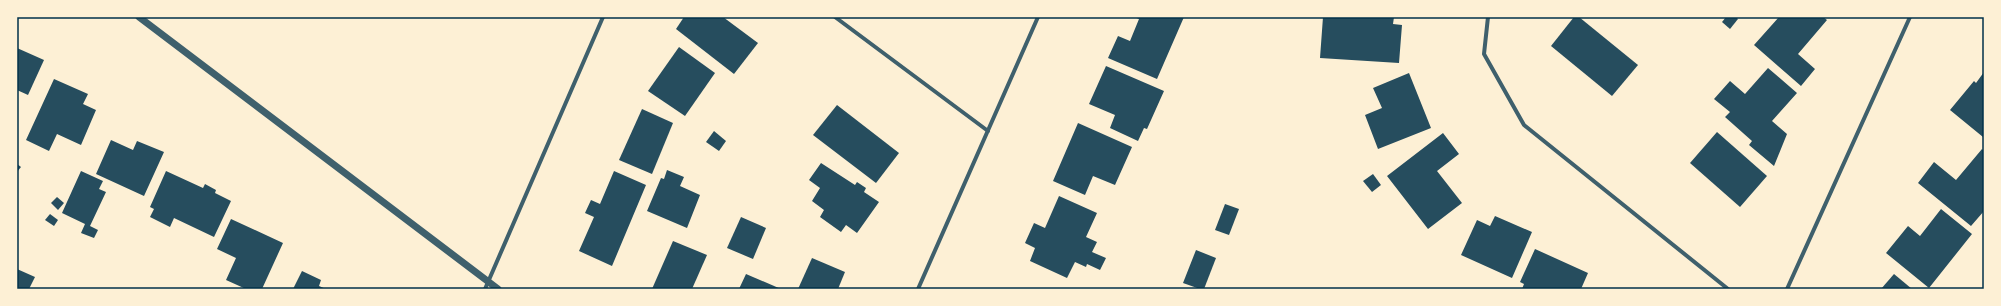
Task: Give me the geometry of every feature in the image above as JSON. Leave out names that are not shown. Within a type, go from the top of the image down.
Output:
[{"type":"street","points":[[140,17],[498,289]]},
{"type":"street","points":[[485,289],[602,17]]},
{"type":"street","points":[[835,17],[988,131]]},
{"type":"street","points":[[918,289],[1038,17]]},
{"type":"street","points":[[1488,17],[1484,54],[1524,125],[1728,289]]},
{"type":"street","points":[[1787,289],[1910,17]]},
{"type":"building","points":[[684,17],[723,17],[758,43],[734,74],[676,29]]},
{"type":"building","points":[[1134,17],[1184,17],[1157,79],[1108,58],[1118,36],[1130,41],[1139,19]]},
{"type":"building","points":[[1323,17],[1394,17],[1393,24],[1402,25],[1399,63],[1320,58]]},
{"type":"building","points":[[1574,17],[1579,17],[1638,65],[1612,96],[1551,46]]},
{"type":"building","points":[[1726,17],[1736,17],[1738,19],[1730,29],[1722,22]]},
{"type":"building","points":[[1779,17],[1823,17],[1827,20],[1798,54],[1815,69],[1801,86],[1754,45]]},
{"type":"building","points":[[679,47],[715,73],[685,116],[648,91]]},
{"type":"building","points":[[17,48],[44,60],[28,95],[17,90]]},
{"type":"building","points":[[1106,66],[1164,91],[1147,129],[1144,128],[1138,141],[1110,128],[1115,115],[1089,104]]},
{"type":"building","points":[[1768,68],[1797,93],[1772,121],[1787,134],[1774,166],[1749,145],[1752,141],[1725,117],[1730,112],[1714,99],[1730,81],[1745,94]]},
{"type":"building","points":[[1984,72],[1983,137],[1950,110],[1974,81],[1976,83]]},
{"type":"building","points":[[1409,73],[1431,128],[1378,149],[1365,115],[1382,108],[1373,88]]},
{"type":"building","points":[[54,79],[88,94],[83,104],[96,110],[81,145],[57,134],[49,151],[26,140]]},
{"type":"building","points":[[837,105],[899,153],[876,183],[813,135]]},
{"type":"building","points":[[642,109],[673,123],[652,174],[619,160]]},
{"type":"building","points":[[1078,123],[1132,147],[1115,185],[1093,176],[1085,195],[1053,181]]},
{"type":"building","points":[[714,131],[726,141],[719,151],[706,142]]},
{"type":"building","points":[[1717,132],[1767,176],[1740,207],[1690,163]]},
{"type":"building","points":[[1443,133],[1459,154],[1437,171],[1462,203],[1428,229],[1387,176]]},
{"type":"building","points":[[111,140],[133,150],[137,141],[164,152],[144,196],[96,174]]},
{"type":"building","points":[[1982,149],[1984,151],[1984,211],[1971,226],[1918,183],[1934,162],[1956,180]]},
{"type":"building","points":[[821,163],[855,185],[857,182],[866,188],[864,192],[879,202],[857,233],[846,225],[841,232],[820,217],[824,210],[812,201],[820,188],[809,180]]},
{"type":"building","points":[[17,164],[21,167],[17,172]]},
{"type":"building","points":[[667,170],[684,177],[680,186],[700,195],[687,228],[647,211],[661,178],[664,179]]},
{"type":"building","points":[[81,171],[103,181],[99,189],[106,192],[90,226],[98,230],[94,238],[81,233],[85,224],[62,213]]},
{"type":"building","points":[[166,171],[203,188],[205,184],[216,190],[215,193],[231,201],[214,237],[174,218],[170,227],[150,217],[154,209],[150,207]]},
{"type":"building","points":[[614,171],[646,185],[612,266],[579,251],[594,217],[585,213],[591,200],[600,204]]},
{"type":"building","points":[[1373,174],[1381,185],[1372,192],[1363,181]]},
{"type":"building","points":[[1059,196],[1097,213],[1086,237],[1097,242],[1092,252],[1106,258],[1100,270],[1087,264],[1086,267],[1075,262],[1067,278],[1030,261],[1035,248],[1025,243],[1034,223],[1045,228]]},
{"type":"building","points":[[57,197],[64,203],[58,210],[51,203]]},
{"type":"building","points":[[1225,204],[1239,209],[1229,235],[1215,230]]},
{"type":"building","points":[[1941,209],[1972,234],[1929,288],[1886,253],[1908,226],[1920,236]]},
{"type":"building","points":[[50,214],[58,220],[54,226],[45,220]]},
{"type":"building","points":[[1495,216],[1532,232],[1512,278],[1461,255],[1477,220],[1490,226]]},
{"type":"building","points":[[741,217],[766,228],[753,259],[727,248]]},
{"type":"building","points":[[231,219],[283,243],[262,289],[246,289],[226,280],[236,258],[217,249]]},
{"type":"building","points":[[673,241],[707,255],[692,289],[652,289]]},
{"type":"building","points":[[1535,249],[1588,273],[1581,289],[1522,289],[1524,284],[1520,282]]},
{"type":"building","points":[[1196,250],[1216,258],[1204,289],[1183,283]]},
{"type":"building","points":[[812,258],[845,272],[838,289],[798,289]]},
{"type":"building","points":[[17,269],[35,277],[29,289],[17,289]]},
{"type":"building","points":[[302,271],[321,280],[319,286],[326,289],[293,289]]},
{"type":"building","points":[[746,274],[781,289],[739,289]]},
{"type":"building","points":[[1894,274],[1912,289],[1881,289]]}]
